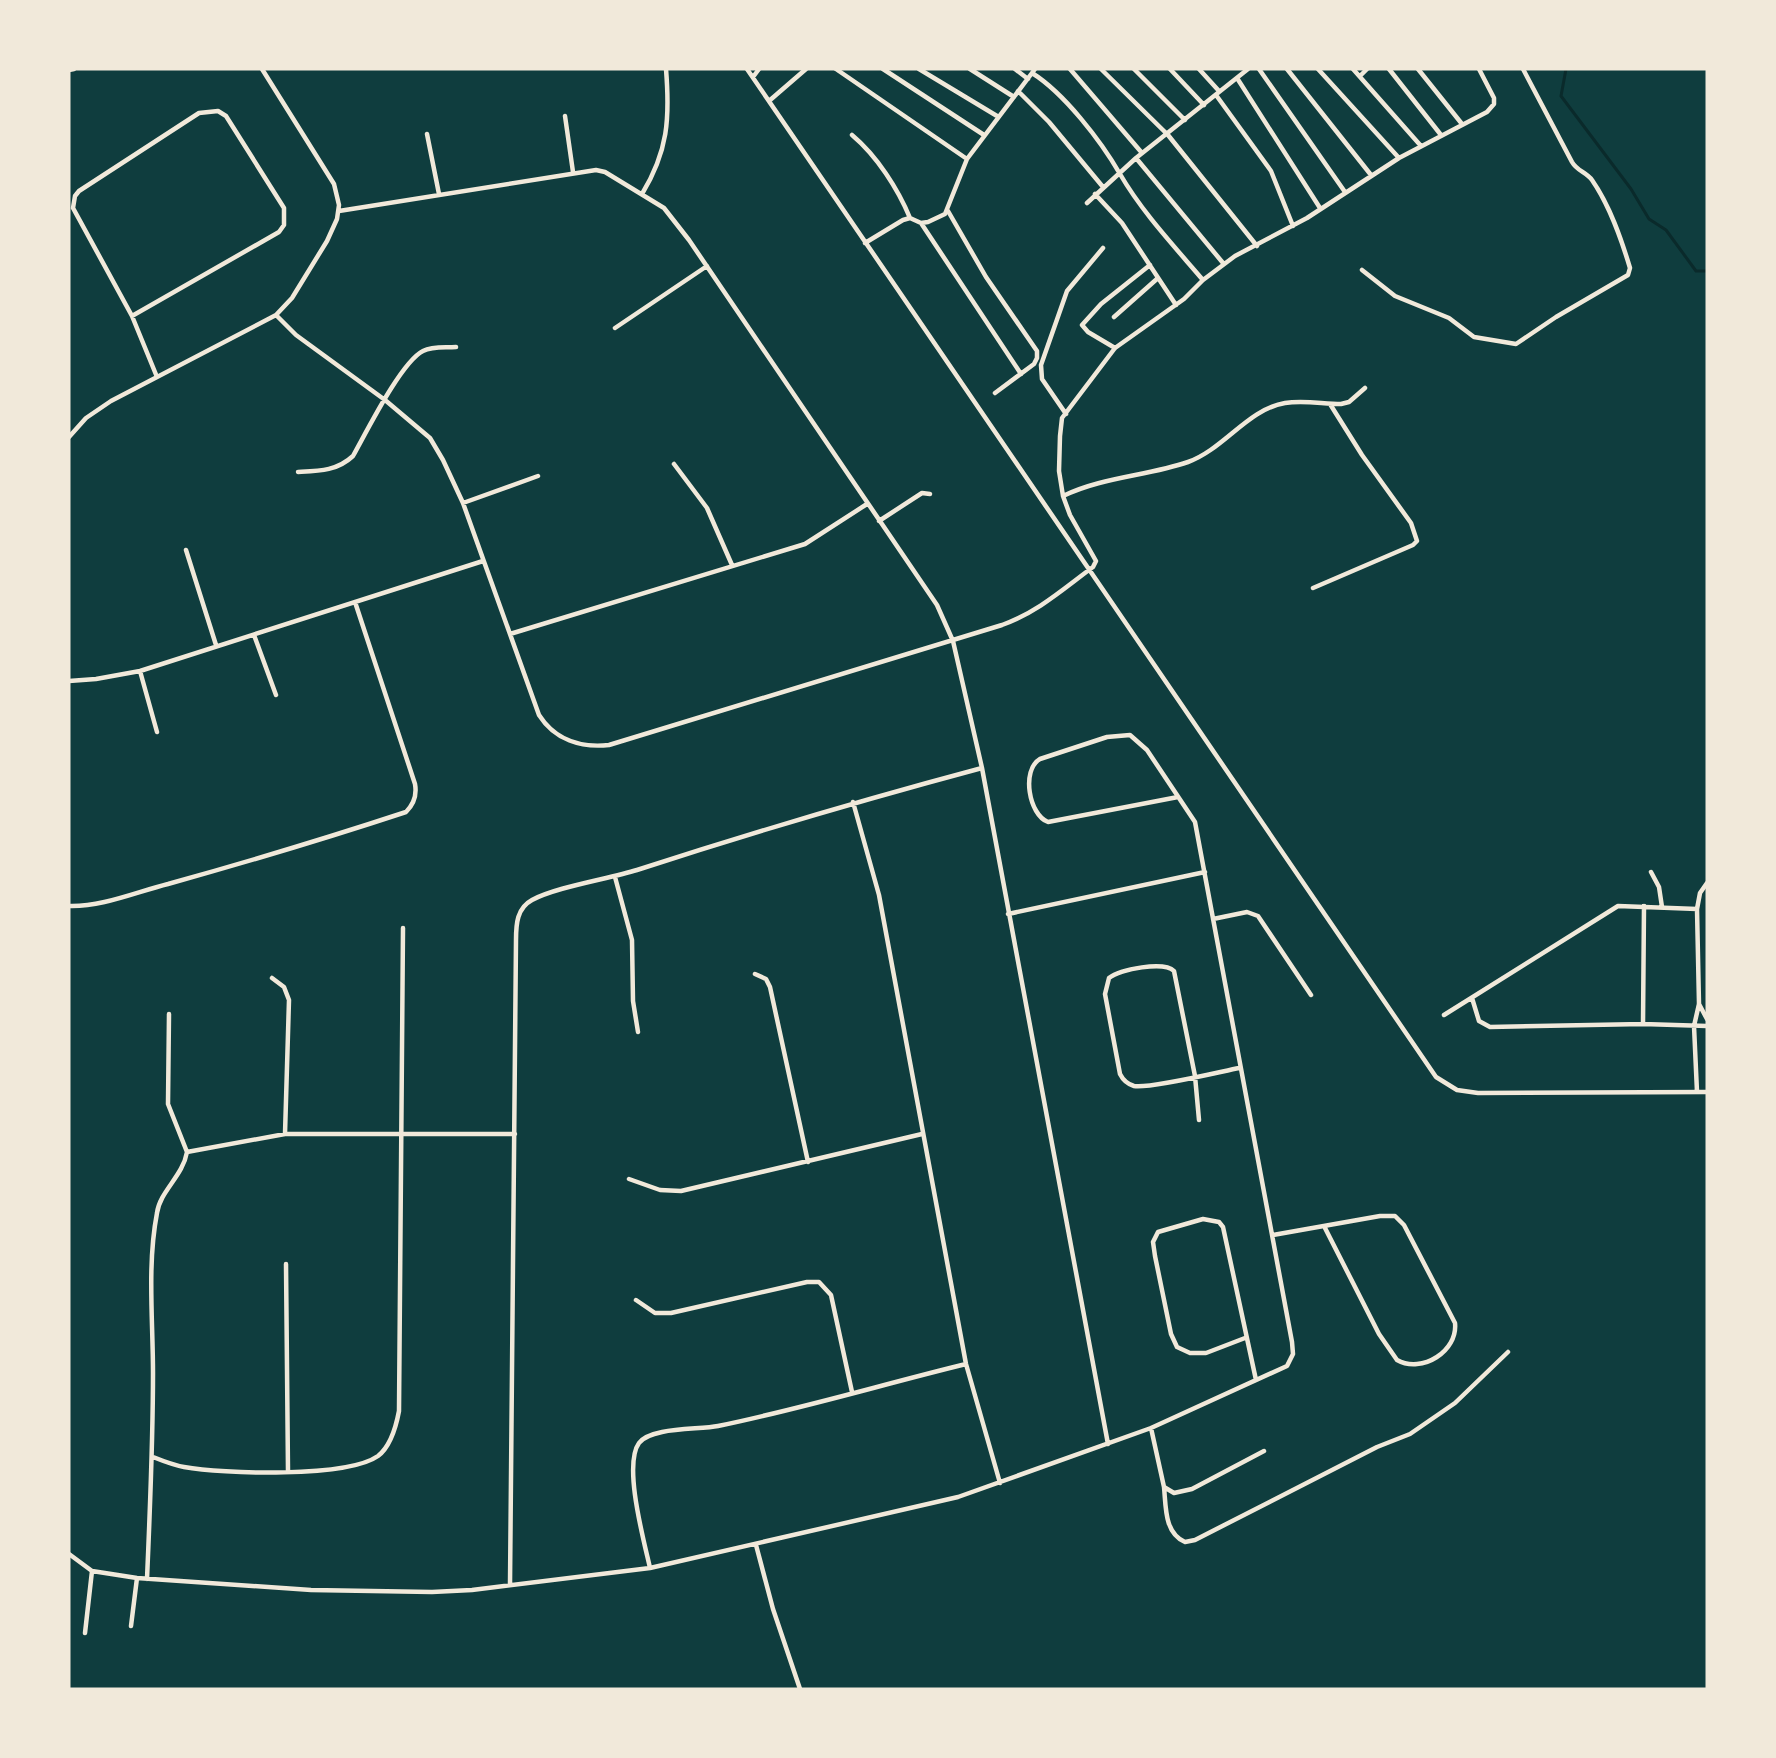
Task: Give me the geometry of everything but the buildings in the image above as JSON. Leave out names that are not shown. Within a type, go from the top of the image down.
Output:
[{"type":"street","points":[[69,70],[74,69]]},
{"type":"street","points":[[69,437],[86,418],[101,407],[276,315],[292,298],[327,241],[339,211],[334,184],[262,69]]},
{"type":"street","points":[[642,194],[660,163],[665,140],[668,110],[666,69]]},
{"type":"street","points":[[747,69],[1430,1071],[1449,1087],[1478,1093],[1707,1092]]},
{"type":"street","points":[[753,77],[759,69]]},
{"type":"street","points":[[769,101],[806,69]]},
{"type":"street","points":[[836,69],[967,159]]},
{"type":"street","points":[[883,69],[984,135]]},
{"type":"street","points":[[919,69],[997,116]]},
{"type":"street","points":[[970,69],[1014,97]]},
{"type":"street","points":[[1016,69],[1028,79]]},
{"type":"street","points":[[1070,69],[1142,153]]},
{"type":"street","points":[[1101,69],[1168,135],[1257,246]]},
{"type":"street","points":[[1134,69],[1185,120]]},
{"type":"street","points":[[1170,69],[1204,105]]},
{"type":"street","points":[[1199,69],[1271,171],[1293,226]]},
{"type":"street","points":[[1235,69],[1320,208]]},
{"type":"street","points":[[1087,203],[1142,153],[1168,135],[1248,69]]},
{"type":"street","points":[[1259,69],[1345,192]]},
{"type":"street","points":[[1287,69],[1371,175]]},
{"type":"street","points":[[1318,69],[1399,158]]},
{"type":"street","points":[[1353,69],[1421,146]]},
{"type":"street","points":[[1360,76],[1367,69]]},
{"type":"street","points":[[1389,69],[1442,135]]},
{"type":"street","points":[[1418,69],[1462,124]]},
{"type":"street","points":[[276,315],[319,353],[385,400],[430,438],[463,503],[542,719],[558,735],[580,745],[609,745],[953,641],[1025,616],[1060,594],[1095,564],[1095,558],[1079,534],[1063,496],[1059,451],[1061,425],[1066,414],[1115,348],[1176,305],[1223,263],[1293,226],[1399,158],[1483,115],[1494,104],[1491,91],[1479,69]]},
{"type":"street","points":[[1362,270],[1395,296],[1449,318],[1474,337],[1516,344],[1556,317],[1628,275],[1630,268],[1614,221],[1590,177],[1576,169],[1523,69]]},
{"type":"street","points":[[921,223],[938,219],[948,211],[967,159],[997,116],[1033,71],[1052,87],[1107,152],[1120,173],[1203,280]]},
{"type":"street","points":[[1018,91],[1049,122],[1103,187]]},
{"type":"street","points":[[132,316],[279,232],[284,225],[284,208],[226,116],[218,111],[199,113],[75,196],[73,208],[132,316],[157,376]]},
{"type":"street","points":[[565,116],[573,172]]},
{"type":"street","points":[[427,134],[439,194]]},
{"type":"street","points":[[852,135],[862,144],[894,187],[910,218],[921,223],[969,299],[1021,374]]},
{"type":"street","points":[[1136,158],[1223,263]]},
{"type":"street","points":[[339,211],[573,172],[605,172],[642,194],[669,214],[707,266],[937,605],[953,641],[981,768],[1108,1444]]},
{"type":"street","points":[[1095,194],[1122,223],[1176,305]]},
{"type":"street","points":[[948,211],[986,277],[1037,351],[1036,361],[995,393]]},
{"type":"street","points":[[865,243],[895,224],[910,218]]},
{"type":"street","points":[[1066,414],[1042,379],[1041,364],[1067,291],[1102,248]]},
{"type":"street","points":[[1115,348],[1082,326],[1101,304],[1150,265]]},
{"type":"street","points":[[615,328],[707,266]]},
{"type":"street","points":[[1114,317],[1158,278]]},
{"type":"street","points":[[298,472],[338,468],[346,463],[353,456],[385,400],[415,356],[431,348],[456,347]]},
{"type":"street","points":[[1063,496],[1084,486],[1155,471],[1191,460],[1210,452],[1251,418],[1284,403],[1349,402],[1365,388]]},
{"type":"street","points":[[1313,588],[1413,546],[1417,542],[1411,522],[1362,455],[1330,404]]},
{"type":"street","points":[[674,464],[706,508],[732,565]]},
{"type":"street","points":[[463,503],[538,476]]},
{"type":"street","points":[[879,521],[922,493],[930,494]]},
{"type":"street","points":[[510,634],[805,544],[867,504]]},
{"type":"street","points":[[186,550],[216,645]]},
{"type":"street","points":[[69,681],[140,671],[483,561]]},
{"type":"street","points":[[69,906],[95,904],[230,867],[370,824],[406,812],[410,808],[415,799],[415,784],[355,602]]},
{"type":"street","points":[[255,635],[276,694]]},
{"type":"street","points":[[140,671],[157,732]]},
{"type":"street","points":[[69,1554],[92,1571],[137,1578],[273,1588],[402,1592],[472,1590],[650,1568],[918,1508],[1000,1483],[1151,1428],[1287,1366],[1293,1354],[1273,1235],[1239,1068],[1195,822],[1148,750],[1135,738],[1124,734],[1040,759],[1034,763],[1029,774],[1032,799],[1038,816],[1048,822],[1178,797]]},
{"type":"street","points":[[510,1585],[516,929],[520,913],[527,904],[546,895],[615,877],[853,802],[981,768]]},
{"type":"street","points":[[853,802],[879,895],[966,1364],[1000,1483]]},
{"type":"street","points":[[1008,914],[1205,872]]},
{"type":"street","points":[[1651,872],[1659,887],[1662,907]]},
{"type":"street","points":[[615,877],[632,940],[633,1001],[638,1032]]},
{"type":"street","points":[[1697,1092],[1694,1026],[1699,1004],[1697,909],[1700,893],[1707,883]]},
{"type":"street","points":[[1444,1015],[1613,909],[1625,905],[1697,909]]},
{"type":"street","points":[[1643,1024],[1644,906]]},
{"type":"street","points":[[1213,919],[1247,912],[1258,916],[1311,995]]},
{"type":"street","points":[[153,1457],[184,1467],[212,1470],[288,1471],[361,1464],[380,1454],[395,1431],[399,1412],[403,928]]},
{"type":"street","points":[[1199,1120],[1195,1076],[1176,976],[1171,968],[1161,965],[1114,975],[1107,983],[1105,994],[1123,1080],[1143,1087],[1195,1076],[1239,1068]]},
{"type":"street","points":[[755,974],[766,979],[770,987],[807,1162]]},
{"type":"street","points":[[272,978],[284,987],[289,1000],[285,1134]]},
{"type":"street","points":[[1472,998],[1479,1021],[1490,1027],[1643,1024],[1707,1026]]},
{"type":"street","points":[[1699,1004],[1707,1019]]},
{"type":"street","points":[[147,1579],[153,1457],[152,1263],[155,1229],[159,1205],[178,1176],[187,1152],[168,1104],[169,1014]]},
{"type":"street","points":[[187,1152],[285,1134],[402,1136],[515,1134]]},
{"type":"street","points":[[629,1179],[671,1192],[729,1181],[922,1134]]},
{"type":"street","points":[[1273,1235],[1380,1216],[1395,1216],[1400,1219],[1455,1323],[1455,1336],[1447,1348],[1432,1360],[1412,1363],[1397,1360],[1379,1334],[1325,1227]]},
{"type":"street","points":[[1245,1338],[1206,1353],[1190,1353],[1177,1347],[1171,1335],[1155,1256],[1153,1242],[1158,1232],[1203,1219],[1219,1222],[1223,1227],[1245,1338],[1256,1380]]},
{"type":"street","points":[[285,1264],[288,1471]]},
{"type":"street","points":[[636,1300],[655,1313],[671,1313],[807,1282],[819,1282],[831,1295],[852,1392]]},
{"type":"street","points":[[1151,1428],[1169,1521],[1174,1534],[1185,1542],[1195,1540],[1377,1447],[1410,1434],[1455,1403],[1508,1352]]},
{"type":"street","points":[[650,1568],[635,1497],[635,1451],[643,1438],[659,1432],[720,1426],[966,1364]]},
{"type":"street","points":[[1164,1487],[1174,1493],[1186,1492],[1264,1450]]},
{"type":"street","points":[[756,1545],[773,1609],[800,1689]]},
{"type":"street","points":[[85,1633],[92,1571]]},
{"type":"street","points":[[131,1626],[137,1578]]},
{"type":"waterway","points":[[1566,69],[1561,96],[1631,189],[1649,219],[1666,230],[1696,271],[1707,271]]}]
